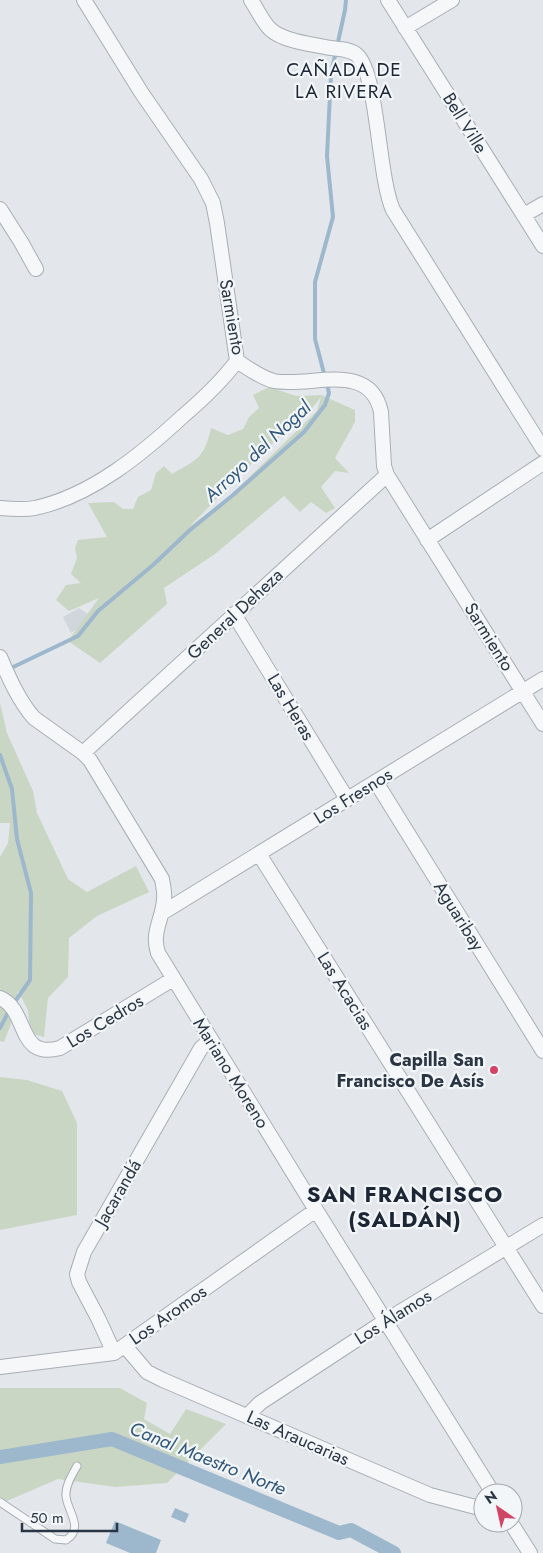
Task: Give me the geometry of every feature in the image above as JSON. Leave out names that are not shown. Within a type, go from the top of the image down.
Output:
[{"type":"street","name":"Sarmiento","points":[[84,0],[141,92],[193,165],[208,190],[217,223],[237,361],[272,381],[350,381],[368,388],[374,395],[379,403],[381,412],[384,466],[387,475],[543,724]]},
{"type":"street","points":[[251,0],[274,33],[281,37],[356,54],[364,66],[372,98],[386,193],[393,210],[543,449]]},
{"type":"street","name":"Bell Ville","points":[[388,0],[543,246]]},
{"type":"street","points":[[405,28],[452,0]]},
{"type":"street","points":[[524,215],[543,204]]},
{"type":"street","points":[[0,209],[22,242],[36,269]]},
{"type":"street","points":[[0,508],[33,508],[60,500],[114,471],[157,440],[216,387],[237,361]]},
{"type":"street","points":[[426,540],[543,463]]},
{"type":"street","name":"General Deheza","points":[[83,753],[387,475]]},
{"type":"street","name":"Las Heras","points":[[234,614],[347,799]]},
{"type":"street","name":"Mariano Moreno","points":[[3,665],[28,712],[90,760],[162,879],[164,898],[155,935],[155,943],[173,979],[486,1483]]},
{"type":"street","name":"Los Fresnos","points":[[162,912],[543,679]]},
{"type":"street","name":"Aguaribay","points":[[376,782],[543,1051]]},
{"type":"street","name":"Las Acacias","points":[[259,854],[543,1306]]},
{"type":"street","name":"Los Cedros","points":[[8,1004],[26,1038],[32,1045],[51,1051],[60,1048],[173,979]]},
{"type":"street","name":"Jacarandá","points":[[119,1350],[99,1320],[79,1282],[77,1274],[78,1265],[201,1048],[211,1040]]},
{"type":"street","name":"Los Aromos","points":[[0,1368],[119,1350],[316,1210]]},
{"type":"street","name":"Los Álamos","points":[[247,1416],[260,1403],[385,1321],[543,1225]]},
{"type":"street","name":"Las Araucarias","points":[[119,1350],[147,1372],[163,1380],[430,1495],[473,1506]]},
{"type":"street","points":[[517,1533],[530,1553]]},
{"type":"lane","points":[[0,1502],[54,1540],[66,1540],[73,1534],[75,1526],[66,1496],[67,1486],[77,1466]]},
{"type":"shaded area","points":[[79,608],[92,617],[71,633],[63,617]]},
{"type":"green space","points":[[269,387],[296,396],[321,395],[355,410],[355,422],[335,458],[349,473],[335,471],[321,487],[335,508],[326,513],[311,502],[300,512],[284,496],[215,554],[164,588],[167,604],[100,663],[68,641],[99,598],[69,611],[56,600],[66,585],[81,583],[71,574],[77,558],[75,548],[78,540],[107,537],[88,503],[114,502],[123,509],[133,509],[138,497],[151,490],[156,473],[164,466],[172,474],[199,457],[206,446],[211,428],[228,435],[243,429],[249,417],[259,408],[253,395]],"holes":[[[321,397],[317,411],[229,497],[189,527],[264,451],[313,407]]]},
{"type":"green space","points":[[0,703],[7,733],[33,791],[37,813],[68,879],[87,892],[136,866],[149,892],[97,916],[69,938],[68,977],[48,998],[44,1037],[30,1033],[28,1010],[18,991],[11,1024],[4,1042],[0,1041],[0,857],[8,843],[10,823],[0,823]]},
{"type":"green space","points":[[0,1077],[27,1080],[62,1091],[77,1123],[77,1215],[0,1230]]},
{"type":"green space","points":[[0,1388],[120,1388],[147,1403],[144,1419],[170,1434],[186,1409],[226,1424],[167,1483],[115,1487],[58,1479],[0,1504]]},
{"type":"water","points":[[175,1508],[189,1514],[185,1523],[171,1517]]},
{"type":"water","points":[[115,1521],[161,1540],[156,1553],[130,1553],[106,1543]]},
{"type":"waterway","name":"Arroyo del Nogal","points":[[325,377],[315,339],[315,282],[333,217],[327,156],[331,74],[346,0]]},
{"type":"waterway","name":"Arroyo del Nogal","points":[[9,669],[78,636],[98,611],[304,432],[325,405],[329,393],[327,384]]},
{"type":"waterway","name":"Arroyo del Nogal","points":[[0,755],[12,789],[17,839],[31,893],[30,980],[14,1003]]},
{"type":"waterway","name":"Arroyo del Nogal","points":[[0,1028],[10,1009]]},
{"type":"waterway","name":"Canal Maestro Norte","points":[[0,1457],[112,1439],[339,1533],[351,1530],[394,1553]]},
{"type":"place","name":"Capilla San Francisco De Asís","points":[[494,1070]]},
{"type":"district","name":"CAÑADA DE LA RIVERA","points":[[344,80]]},
{"type":"district","name":"SAN FRANCISCO (SALDÁN)","points":[[405,1206]]}]
